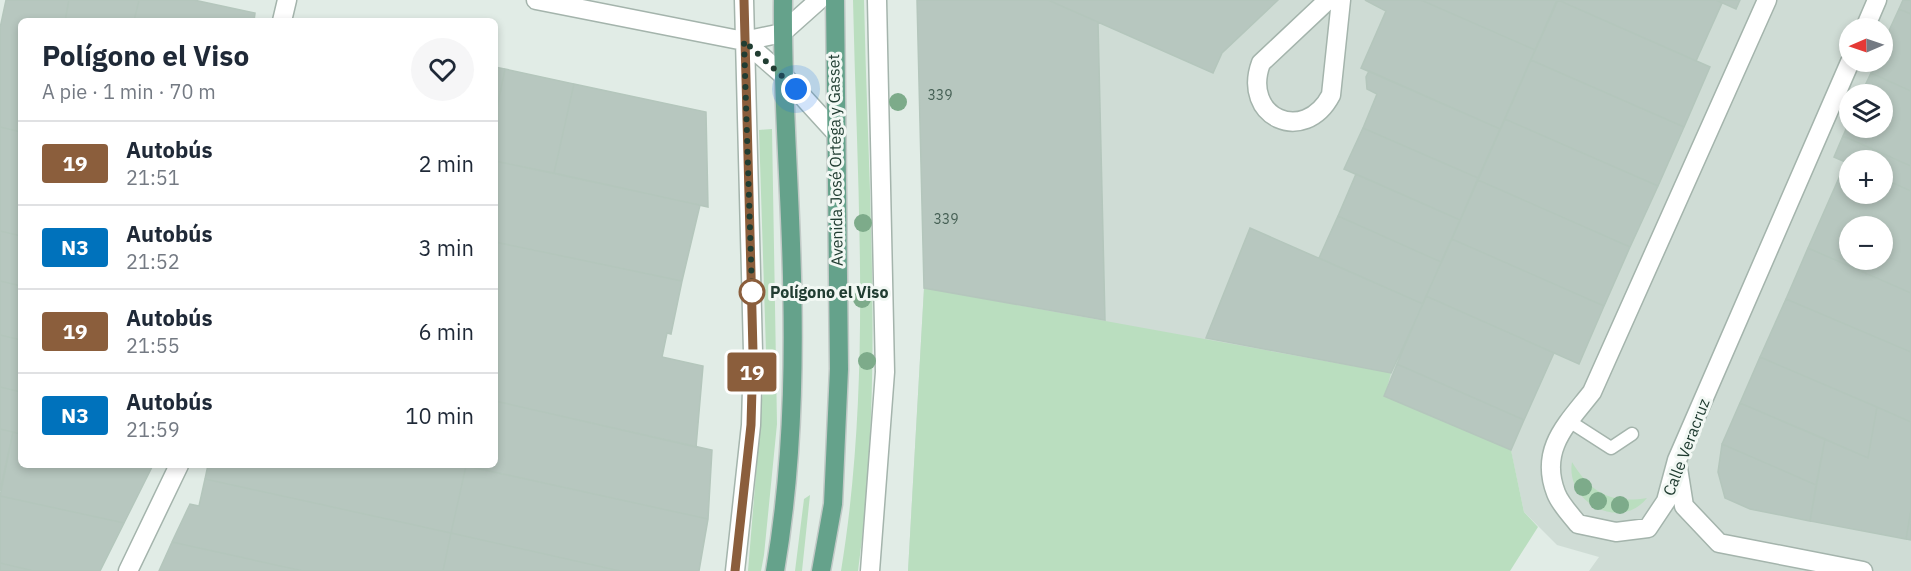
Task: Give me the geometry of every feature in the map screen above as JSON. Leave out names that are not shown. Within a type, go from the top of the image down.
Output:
[{"type":"main road","points":[[775,571],[785,512],[793,364],[790,220],[783,75],[783,0]]},
{"type":"main road","name":"Avenida José Ortega y Gasset","points":[[821,571],[833,504],[839,369],[834,132],[835,0]]},
{"type":"street","points":[[283,18],[287,0]]},
{"type":"street","points":[[536,0],[744,41],[782,33],[819,0]]},
{"type":"street","points":[[735,571],[751,425],[753,352],[744,0]]},
{"type":"street","points":[[870,571],[885,372],[877,0]]},
{"type":"street","points":[[1329,0],[1261,63],[1256,77],[1256,89],[1260,102],[1278,119],[1291,122],[1304,121],[1315,116],[1328,101],[1331,95],[1341,0]]},
{"type":"street","name":"Calle Veracruz","points":[[1767,0],[1592,392],[1557,437],[1550,460],[1556,494],[1578,524],[1616,532],[1648,528],[1666,501],[1677,460],[1846,72]]},
{"type":"street","points":[[1869,18],[1877,0]]},
{"type":"street","points":[[744,41],[783,75],[834,132]]},
{"type":"street","points":[[1677,460],[1684,506],[1719,543],[1863,571]]},
{"type":"street","points":[[128,571],[178,468]]},
{"type":"lane","points":[[1569,421],[1611,448],[1632,434]]},
{"type":"shaded area","points":[[917,0],[1911,0],[1911,571],[1589,571],[1599,557],[1557,545],[1524,512],[1511,451],[908,571],[924,288]]},
{"type":"green space","points":[[853,0],[864,0],[871,214],[872,358],[866,500],[858,571],[841,571],[851,500],[857,429],[859,357],[859,214]]},
{"type":"green space","points":[[772,129],[777,424],[761,571],[748,571],[766,351],[759,130]]},
{"type":"green space","points":[[924,288],[1391,373],[1385,396],[1511,450],[1524,512],[1538,527],[1510,571],[908,571]]},
{"type":"green space","points":[[1572,462],[1587,482],[1603,494],[1623,499],[1647,498],[1636,508],[1623,512],[1610,512],[1597,508],[1577,489],[1572,476]]},
{"type":"green space","points":[[810,495],[802,571],[795,571],[804,499]]},
{"type":"building","points":[[6,0],[69,0],[66,18],[18,18],[18,131],[0,127],[0,28]]},
{"type":"building","points":[[69,0],[139,0],[135,18],[66,18]]},
{"type":"building","points":[[139,0],[194,0],[255,13],[254,18],[135,18]]},
{"type":"building","points":[[917,0],[1048,0],[1098,22],[1105,320],[924,288]]},
{"type":"building","points":[[1048,0],[1278,0],[1222,53],[1213,73]]},
{"type":"building","points":[[1365,0],[1421,0],[1535,50],[1500,129],[1361,68],[1386,11]]},
{"type":"building","points":[[1421,0],[1557,0],[1535,50]]},
{"type":"building","points":[[1558,0],[1710,67],[1684,127],[1531,60]]},
{"type":"building","points":[[1558,0],[1716,0],[1722,3],[1696,61]]},
{"type":"building","points":[[1716,0],[1740,0],[1736,9]]},
{"type":"building","points":[[1903,0],[1911,0],[1911,14],[1899,9]]},
{"type":"building","points":[[1899,9],[1911,14],[1911,91],[1871,73],[1893,72],[1893,22]]},
{"type":"building","points":[[1531,60],[1684,127],[1658,186],[1505,119]]},
{"type":"building","points":[[498,68],[505,69],[498,103]]},
{"type":"building","points":[[505,69],[574,84],[554,173],[498,162],[498,103]]},
{"type":"building","points":[[1369,71],[1500,129],[1478,178],[1363,128],[1377,94],[1367,89],[1366,77]]},
{"type":"building","points":[[1871,73],[1911,91],[1911,166],[1893,158],[1893,150],[1875,150],[1848,138],[1893,138],[1893,84],[1866,84]]},
{"type":"building","points":[[574,84],[706,112],[708,207],[554,173]]},
{"type":"building","points":[[1505,119],[1658,186],[1630,247],[1478,180]]},
{"type":"building","points":[[0,127],[18,131],[18,235],[0,231]]},
{"type":"building","points":[[1363,128],[1478,178],[1460,220],[1344,169]]},
{"type":"building","points":[[1842,138],[1848,138],[1875,150],[1839,150],[1839,159],[1834,157]]},
{"type":"building","points":[[1893,158],[1911,166],[1911,191],[1893,183]]},
{"type":"building","points":[[498,162],[700,205],[682,281],[498,243]]},
{"type":"building","points":[[1356,174],[1460,220],[1441,262],[1338,216]]},
{"type":"building","points":[[1839,178],[1839,204],[1893,204],[1893,183],[1911,191],[1911,293],[1858,270],[1893,270],[1893,216],[1839,216],[1839,262],[1808,248]]},
{"type":"building","points":[[1478,180],[1630,247],[1604,306],[1452,239]]},
{"type":"building","points":[[1338,216],[1441,262],[1423,304],[1319,258]]},
{"type":"building","points":[[1250,228],[1423,304],[1391,373],[1206,338]]},
{"type":"building","points":[[0,231],[18,235],[18,285],[0,281]]},
{"type":"building","points":[[1452,239],[1604,306],[1579,364],[1426,296]]},
{"type":"building","points":[[498,243],[682,281],[671,334],[667,333],[662,357],[703,366],[696,447],[498,402]]},
{"type":"building","points":[[1808,248],[1839,262],[1839,270],[1858,270],[1911,293],[1911,352],[1786,299]]},
{"type":"building","points":[[0,281],[18,285],[18,339],[0,335]]},
{"type":"building","points":[[1426,296],[1554,353],[1524,420],[1397,364]]},
{"type":"building","points":[[1786,299],[1911,352],[1911,422],[1760,357]]},
{"type":"building","points":[[0,335],[18,339],[18,391],[0,387]]},
{"type":"building","points":[[1760,357],[1877,407],[1868,458],[1740,403]]},
{"type":"building","points":[[1397,364],[1524,420],[1511,450],[1384,396]]},
{"type":"building","points":[[0,387],[18,391],[18,433],[0,429]]},
{"type":"building","points":[[498,402],[712,450],[708,519],[476,468],[498,468]]},
{"type":"building","points":[[1740,403],[1825,439],[1816,485],[1722,444]]},
{"type":"building","points":[[1877,407],[1911,422],[1911,510],[1906,539],[1810,521],[1825,439],[1868,458]]},
{"type":"building","points":[[0,429],[13,432],[0,491]]},
{"type":"building","points":[[13,432],[18,433],[18,468],[152,468],[124,523],[0,496]]},
{"type":"building","points":[[1722,444],[1816,485],[1810,521],[1750,509],[1725,498],[1718,472]]},
{"type":"building","points":[[207,468],[466,468],[451,533],[205,479]]},
{"type":"building","points":[[466,468],[475,468],[708,519],[699,571],[620,571],[451,533]]},
{"type":"building","points":[[205,479],[451,533],[443,571],[303,571],[172,542],[190,504],[199,506]]},
{"type":"building","points":[[0,496],[124,523],[100,571],[34,571],[0,563]]},
{"type":"building","points":[[1911,510],[1911,540],[1906,539]]},
{"type":"building","points":[[451,533],[620,571],[443,571]]},
{"type":"building","points":[[172,542],[199,548],[303,571],[159,571]]},
{"type":"building","points":[[0,563],[34,571],[0,571]]},
{"type":"bus line","name":"19","points":[[735,571],[739,553],[751,425],[753,352],[744,0]]},
{"type":"place","name":"Polígono el Viso","points":[[752,292]]},
{"type":"route","points":[[752,292],[744,41],[796,89]]}]
